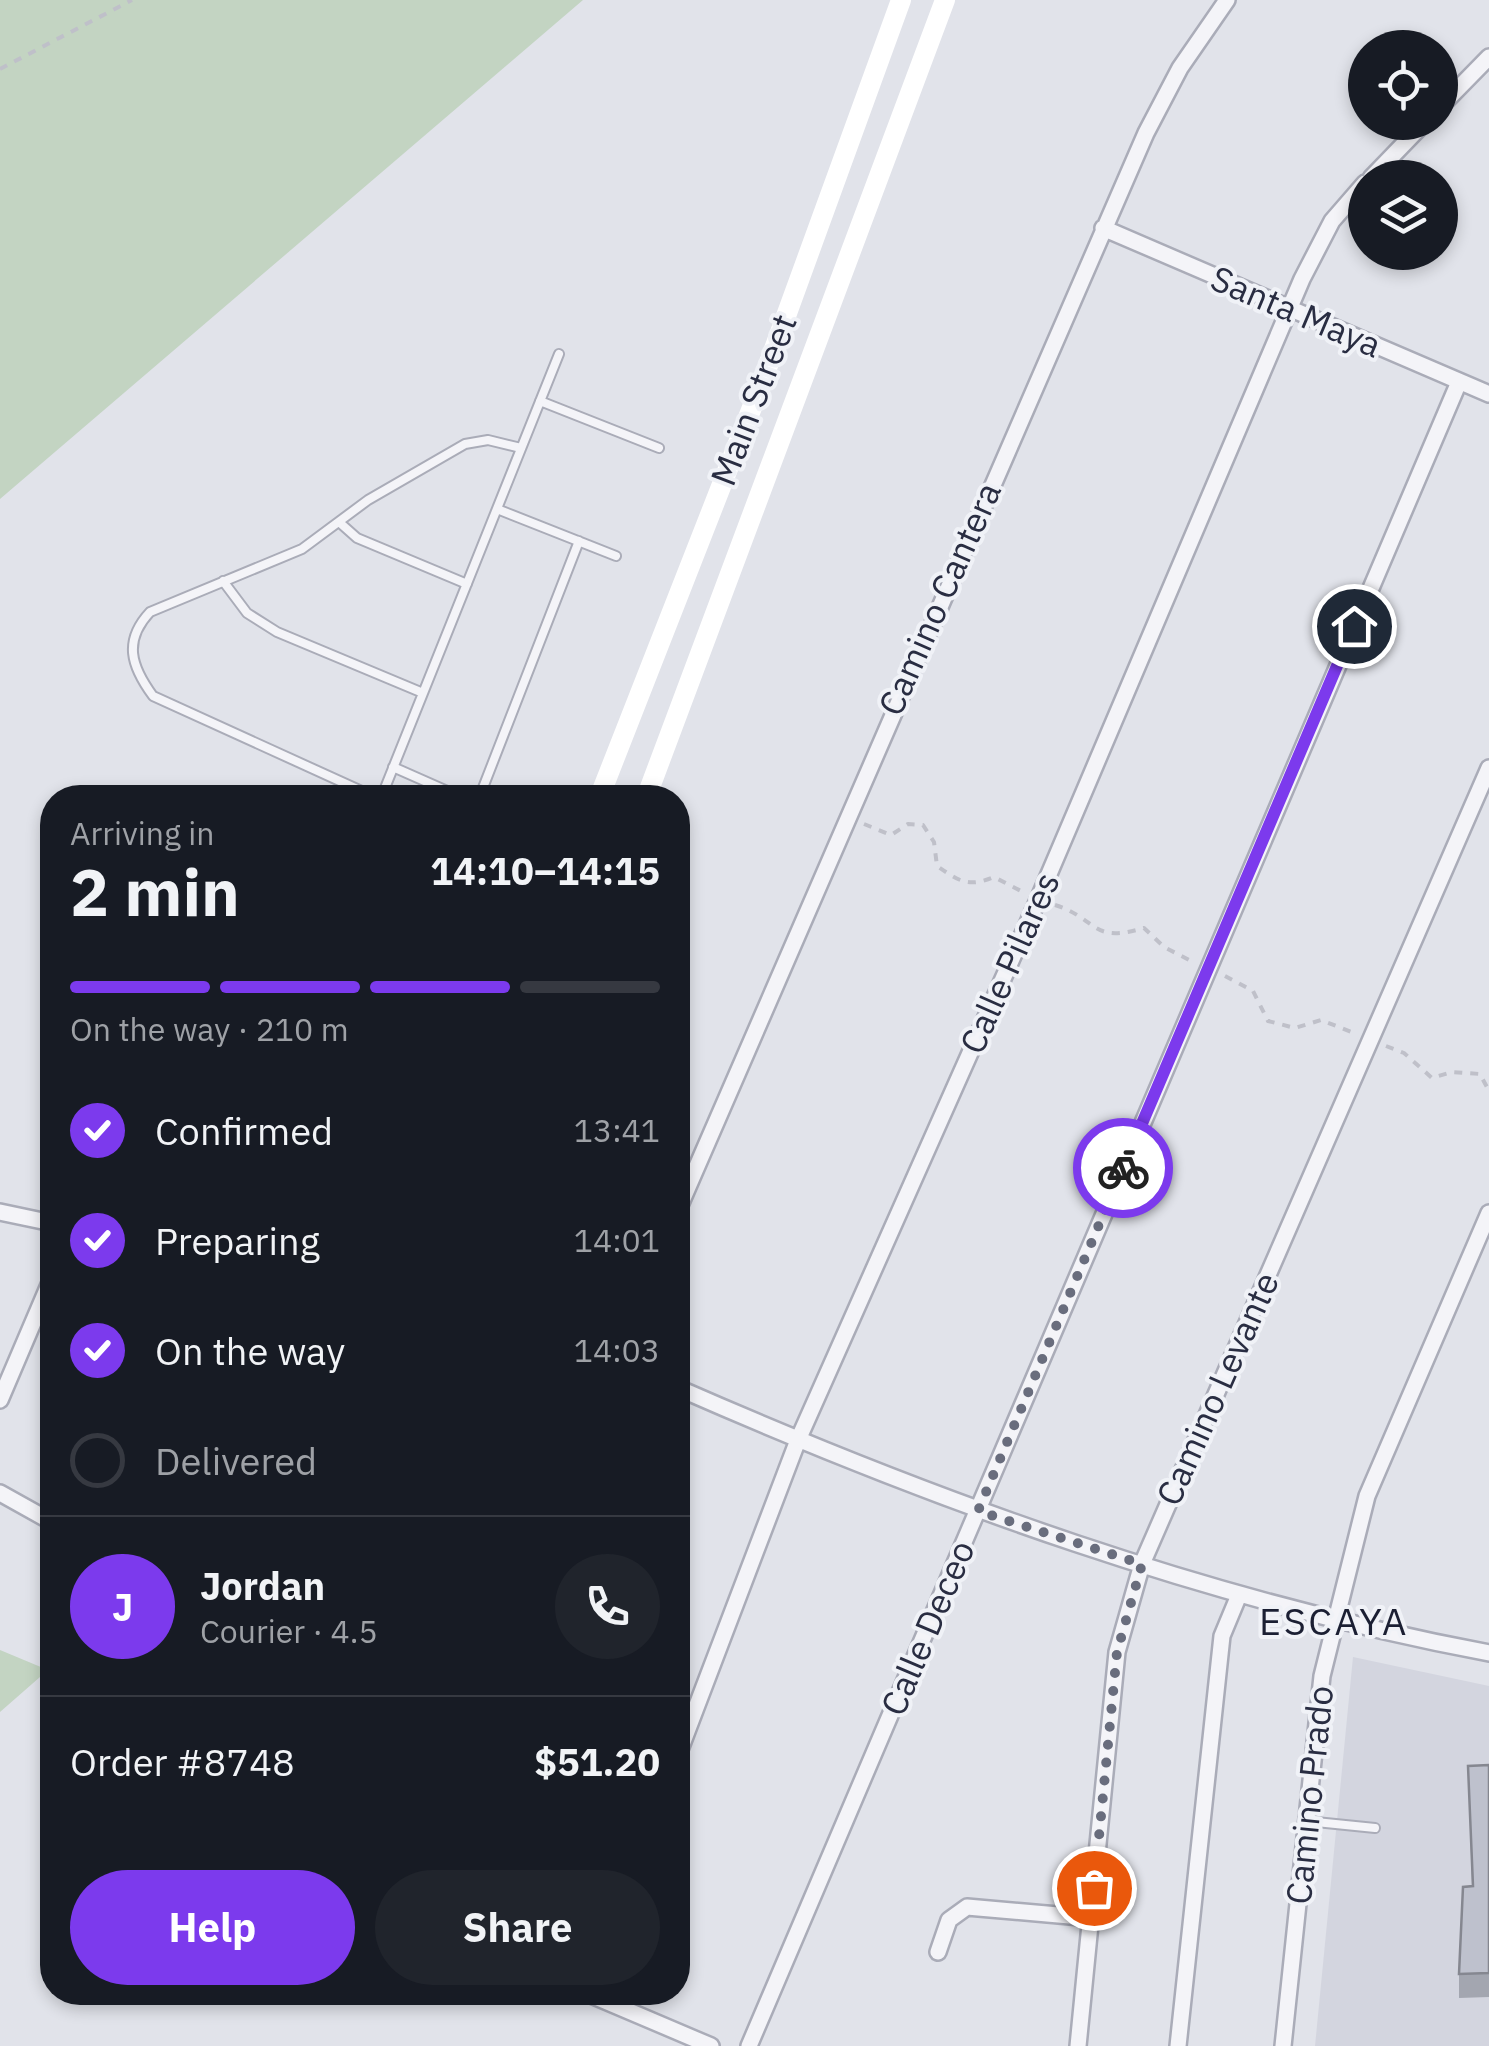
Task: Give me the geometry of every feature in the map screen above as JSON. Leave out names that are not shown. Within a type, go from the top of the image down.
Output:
[{"type":"main road","name":"Main Street","points":[[604,785],[762,382],[901,0]]},
{"type":"main road","name":"Main Street","points":[[651,785],[945,0]]},
{"type":"street","name":"Camino Cantera","points":[[690,1182],[845,817],[1162,100],[1227,0]]},
{"type":"street","points":[[1458,89],[1489,57]]},
{"type":"street","points":[[1387,160],[1407,140]]},
{"type":"street","name":"Calle Pilares","points":[[690,1724],[798,1440],[1038,900],[1290,309],[1332,221],[1348,203]]},
{"type":"street","name":"Santa Maya","points":[[1104,228],[1489,394]]},
{"type":"street","name":"Calle Deceo","points":[[750,2046],[1206,968],[1459,382]]},
{"type":"street","name":"Camino Levante","points":[[1078,2046],[1117,1652],[1142,1564],[1489,768]]},
{"type":"street","points":[[0,1212],[40,1220]]},
{"type":"street","name":"Camino Prado","points":[[1283,2046],[1322,1676],[1335,1619],[1367,1496],[1489,1213]]},
{"type":"street","points":[[0,1400],[40,1306]]},
{"type":"street","points":[[690,1393],[978,1511],[1239,1594],[1489,1653]]},
{"type":"street","points":[[0,1492],[40,1515]]},
{"type":"street","points":[[1178,2046],[1222,1636],[1239,1594]]},
{"type":"street","points":[[938,1952],[948,1920],[967,1907],[1092,1918]]},
{"type":"street","points":[[614,2005],[710,2046]]},
{"type":"lane","points":[[385,785],[559,354]]},
{"type":"lane","points":[[540,400],[659,448]]},
{"type":"lane","points":[[349,785],[179,712],[153,696],[138,676],[130,647],[135,628],[150,612],[302,549],[465,444],[488,440],[521,448]]},
{"type":"lane","points":[[497,509],[616,556]]},
{"type":"lane","points":[[339,522],[357,538],[467,584]]},
{"type":"lane","points":[[484,785],[579,542]]},
{"type":"lane","points":[[223,581],[247,614],[278,632],[423,693]]},
{"type":"lane","points":[[393,767],[434,785]]},
{"type":"lane","points":[[1306,1821],[1375,1828]]},
{"type":"path","points":[[0,69],[132,0]]},
{"type":"path","points":[[845,817],[891,835],[908,824],[922,826],[934,842],[937,866],[962,884],[994,877],[1038,900],[1076,912],[1098,932],[1120,936],[1144,928],[1164,947],[1253,991],[1268,1021],[1294,1028],[1321,1020],[1404,1054],[1432,1078],[1452,1072],[1480,1074],[1489,1091]]},
{"type":"shaded area","points":[[1353,1657],[1489,1686],[1489,2046],[1315,2046]]},
{"type":"green space","points":[[0,0],[583,0],[0,499]]},
{"type":"green space","points":[[0,1650],[40,1667],[40,1677],[0,1712]]},
{"type":"building","points":[[1489,1765],[1489,1973],[1459,1974],[1463,1887],[1473,1886],[1468,1766]]},
{"type":"way so far","points":[[1094,1888],[1117,1652],[1142,1564],[978,1511],[1123,1168]]},
{"type":"district","name":"ESCAYA","points":[[1334,1622]]},
{"type":"route","points":[[1123,1168],[1354,626]]}]
